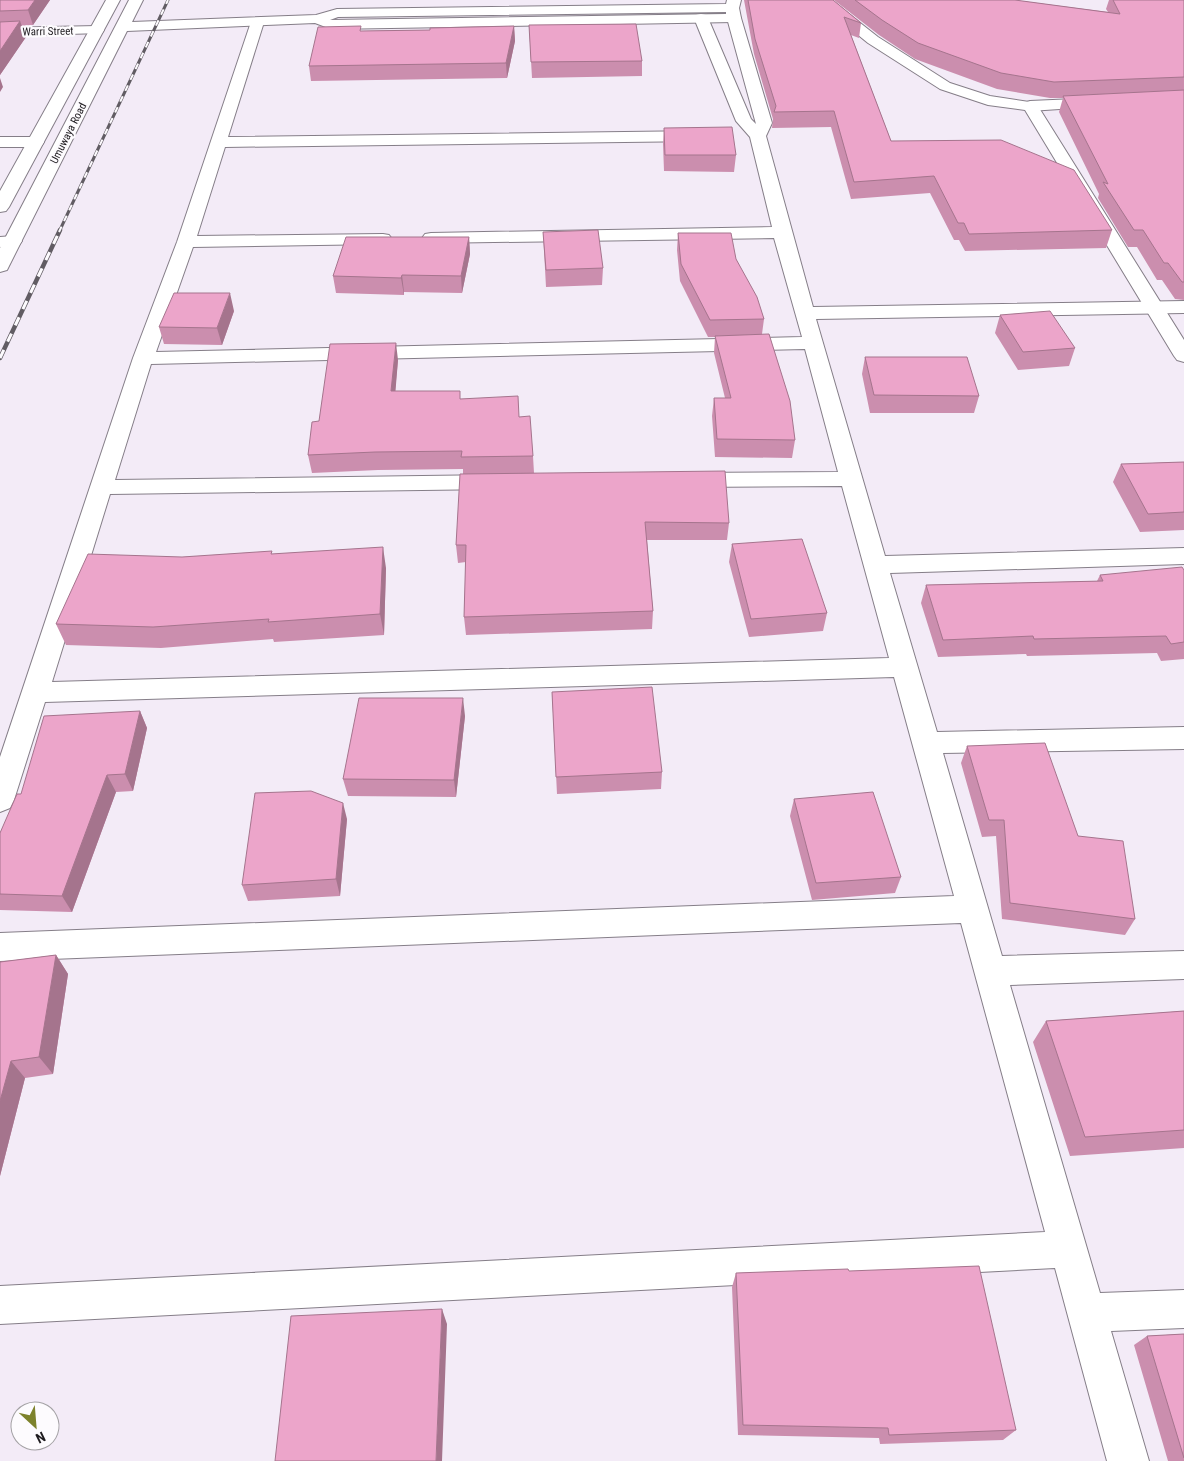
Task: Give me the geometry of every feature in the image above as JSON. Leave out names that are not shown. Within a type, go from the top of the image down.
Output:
[{"type":"street","name":"Umuwaya Road","points":[[0,207],[113,0]]},
{"type":"street","name":"Umuwaya Road","points":[[0,266],[6,242],[136,0]]},
{"type":"street","points":[[607,11],[643,0]]},
{"type":"street","points":[[822,0],[873,40],[945,86],[988,100],[1030,106],[1117,102]]},
{"type":"street","points":[[317,19],[331,25],[610,22],[702,9]]},
{"type":"street","points":[[702,9],[744,121],[782,232],[1128,1461]]},
{"type":"street","points":[[122,27],[317,19],[337,13],[733,9],[764,123],[748,136]]},
{"type":"street","points":[[0,800],[143,358],[186,242],[220,142],[257,22]]},
{"type":"street","name":"Warri Street","points":[[0,32],[97,30]]},
{"type":"street","points":[[1030,106],[1184,356]]},
{"type":"street","points":[[220,142],[718,136]]},
{"type":"street","points":[[0,142],[36,142]]},
{"type":"street","points":[[186,242],[782,232]]},
{"type":"street","points":[[804,313],[1184,308]]},
{"type":"street","points":[[143,358],[813,343]]},
{"type":"street","points":[[671,480],[851,479]]},
{"type":"street","points":[[102,487],[522,482]]},
{"type":"street","points":[[875,565],[1184,556]]},
{"type":"street","points":[[36,692],[904,667]]},
{"type":"street","points":[[926,744],[1184,738]]},
{"type":"street","points":[[0,947],[972,909]]},
{"type":"street","points":[[989,970],[1184,965]]},
{"type":"street","points":[[0,1305],[1068,1249]]},
{"type":"street","points":[[1086,1313],[1184,1309]]},
{"type":"building","points":[[0,0],[35,0],[28,10],[0,11]]},
{"type":"building","points":[[748,0],[833,0],[861,23],[844,17],[891,141],[1001,140],[1074,170],[1112,230],[969,234],[964,223],[958,223],[934,176],[854,182],[834,111],[774,112],[776,106],[755,39]]},
{"type":"building","points":[[855,0],[1015,0],[1120,14],[1113,0],[1184,0],[1184,77],[1054,82],[1001,73],[918,43]]},
{"type":"building","points":[[20,21],[0,51],[0,22]]},
{"type":"building","points":[[636,24],[642,61],[531,62],[529,25]]},
{"type":"building","points":[[361,26],[360,31],[514,26],[506,63],[309,66],[318,27]]},
{"type":"building","points":[[1184,90],[1184,282],[1182,282],[1168,263],[1164,263],[1143,230],[1134,230],[1103,182],[1108,184],[1063,96]]},
{"type":"building","points":[[732,127],[736,155],[665,155],[664,128]]},
{"type":"building","points":[[598,230],[603,268],[546,270],[543,232]]},
{"type":"building","points":[[678,233],[731,233],[736,259],[757,297],[764,319],[710,320],[681,264]]},
{"type":"building","points":[[346,237],[469,237],[461,276],[402,275],[401,278],[333,276]]},
{"type":"building","points":[[174,293],[230,293],[217,328],[159,327]]},
{"type":"building","points":[[1050,311],[1075,348],[1023,352],[1000,315]]},
{"type":"building","points":[[769,334],[790,401],[795,440],[717,439],[714,398],[731,398],[715,336]]},
{"type":"building","points":[[396,343],[391,391],[460,391],[460,399],[518,396],[519,417],[530,416],[533,456],[461,457],[462,451],[308,455],[312,422],[319,421],[330,344]]},
{"type":"building","points":[[865,357],[967,357],[979,396],[874,395]]},
{"type":"building","points":[[1184,462],[1184,512],[1148,514],[1121,464]]},
{"type":"building","points":[[725,471],[729,523],[645,522],[653,611],[464,617],[466,545],[456,545],[460,474]]},
{"type":"building","points":[[802,539],[827,613],[751,619],[732,544]]},
{"type":"building","points":[[383,547],[380,614],[268,622],[269,619],[153,627],[56,624],[88,554],[182,557],[272,551],[271,554]]},
{"type":"building","points":[[1182,567],[1184,570],[1184,642],[1171,644],[1166,636],[1034,639],[1033,636],[943,640],[926,585],[1103,581],[1100,575]]},
{"type":"building","points":[[652,687],[662,772],[556,777],[552,692]]},
{"type":"building","points":[[359,698],[463,698],[454,780],[343,779]]},
{"type":"building","points":[[140,711],[125,774],[107,775],[62,896],[0,894],[0,833],[17,794],[21,794],[44,716]]},
{"type":"building","points":[[1045,743],[1078,836],[1123,841],[1135,919],[1010,903],[1004,820],[989,820],[967,746]]},
{"type":"building","points":[[311,791],[343,803],[336,879],[242,885],[255,793]]},
{"type":"building","points":[[873,792],[901,877],[816,883],[794,799]]},
{"type":"building","points":[[56,955],[39,1057],[11,1061],[0,1101],[0,962]]},
{"type":"building","points":[[1184,1011],[1184,1130],[1085,1137],[1046,1021]]},
{"type":"building","points":[[979,1266],[1016,1430],[889,1435],[888,1428],[743,1425],[736,1273]]},
{"type":"building","points":[[442,1309],[436,1461],[275,1461],[291,1316]]},
{"type":"building","points":[[1184,1334],[1184,1458],[1147,1336]]},
{"type":"railway","points":[[59,232],[168,0]]},
{"type":"railway","points":[[0,358],[60,230]]}]
